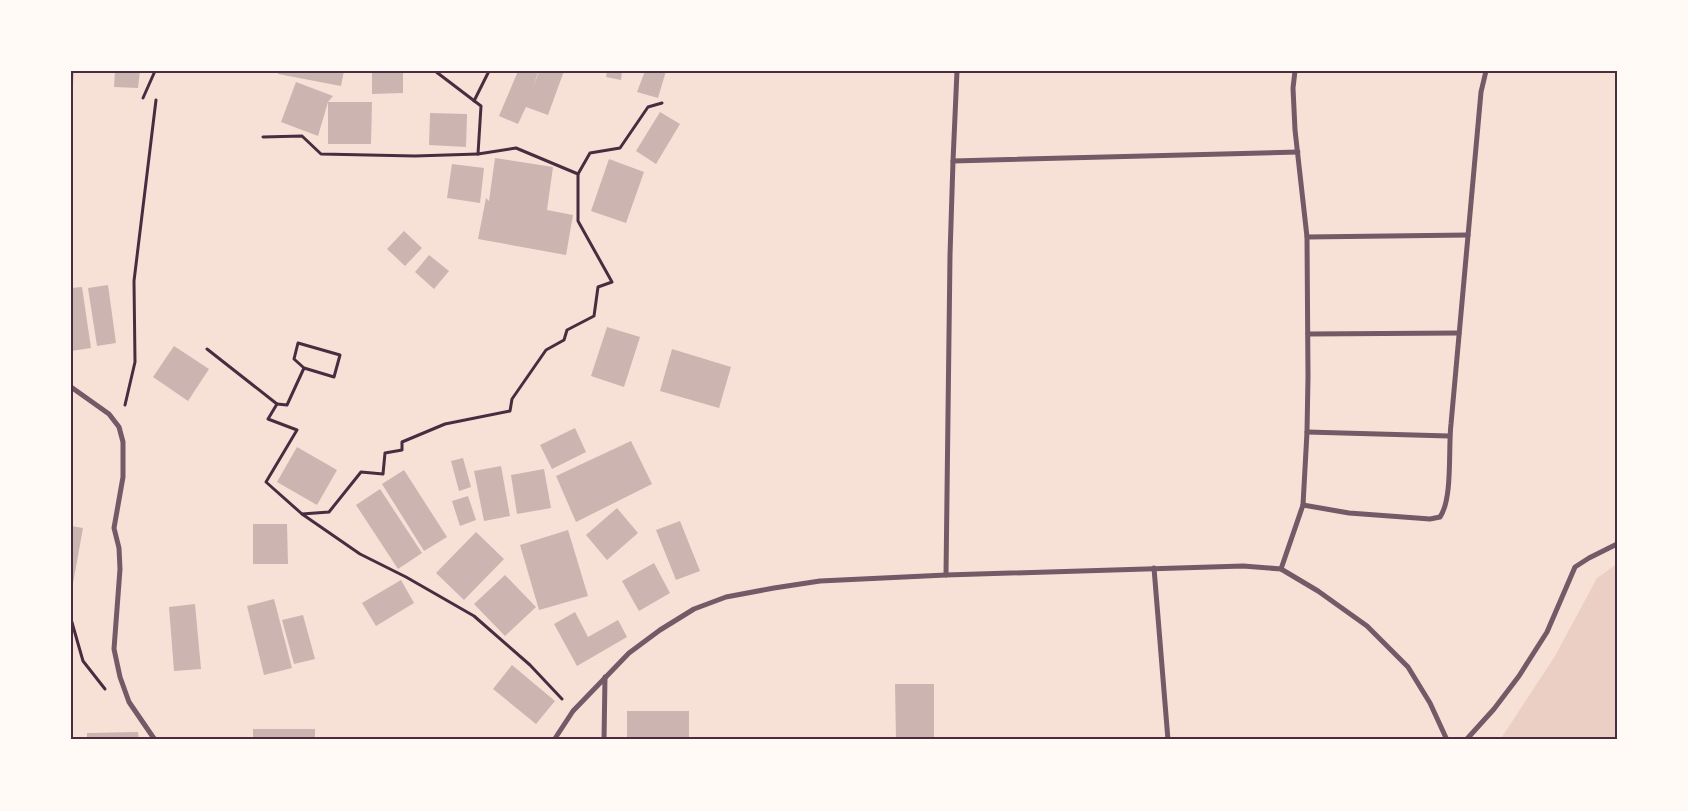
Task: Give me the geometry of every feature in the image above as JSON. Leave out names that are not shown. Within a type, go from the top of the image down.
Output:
[{"type":"street","points":[[946,575],[950,255],[957,71]]},
{"type":"street","points":[[1281,569],[1303,505],[1307,432],[1307,237],[1298,152],[1294,71]]},
{"type":"street","points":[[1303,505],[1349,513],[1430,519],[1440,517],[1445,510],[1448,495],[1450,436],[1481,92],[1486,71]]},
{"type":"street","points":[[953,161],[1298,152]]},
{"type":"street","points":[[1307,237],[1468,235]]},
{"type":"street","points":[[1308,334],[1459,333]]},
{"type":"street","points":[[71,387],[109,414],[119,427],[123,442],[123,477],[114,528],[119,548],[120,569],[114,649],[120,677],[129,702],[155,740]]},
{"type":"street","points":[[1307,432],[1450,436]]},
{"type":"street","points":[[1466,740],[1520,676],[1547,632],[1575,566],[1617,544]]},
{"type":"street","points":[[554,740],[573,711],[630,653],[660,630],[694,609],[726,597],[820,581],[946,575],[1243,566],[1281,569],[1338,604],[1367,626],[1408,667],[1430,703],[1447,740]]},
{"type":"street","points":[[1154,568],[1168,740]]},
{"type":"street","points":[[604,740],[605,677]]},
{"type":"path","points":[[143,98],[155,71]]},
{"type":"path","points":[[435,71],[482,106],[478,154]]},
{"type":"path","points":[[474,101],[489,71]]},
{"type":"path","points":[[119,427],[135,362],[134,281],[156,100]]},
{"type":"path","points":[[302,514],[329,512],[361,472],[383,474],[385,453],[402,450],[402,442],[445,424],[510,411],[512,398],[546,350],[564,340],[567,330],[594,316],[598,287],[612,282],[578,221],[578,174],[590,153],[620,148],[648,107],[662,103]]},
{"type":"path","points":[[264,137],[302,136],[321,154],[415,156],[478,154],[516,148],[578,174]]},
{"type":"path","points":[[298,343],[340,355],[334,377],[304,368],[294,359],[298,343]]},
{"type":"path","points":[[207,348],[277,404],[287,405],[304,368]]},
{"type":"path","points":[[277,404],[268,419],[297,430],[266,482],[302,514],[360,554],[406,577],[474,616],[530,665],[573,711]]},
{"type":"shaded area","points":[[1617,564],[1617,740],[1500,740],[1555,656],[1597,578]]},
{"type":"building","points":[[71,71],[74,71],[73,84],[71,84]]},
{"type":"building","points":[[115,71],[140,71],[138,88],[114,87]]},
{"type":"building","points":[[279,71],[344,71],[341,86],[278,74]]},
{"type":"building","points":[[372,71],[403,71],[403,93],[372,94]]},
{"type":"building","points":[[518,71],[538,72],[533,88],[539,71],[564,71],[548,115],[526,107],[518,124],[499,116]]},
{"type":"building","points":[[607,71],[622,71],[621,80],[606,77]]},
{"type":"building","points":[[645,71],[666,71],[658,98],[637,92]]},
{"type":"building","points":[[296,82],[333,96],[328,102],[318,136],[281,122]]},
{"type":"building","points":[[328,102],[372,102],[371,144],[328,144]]},
{"type":"building","points":[[660,112],[680,124],[656,164],[636,151]]},
{"type":"building","points":[[430,113],[467,114],[466,147],[429,145]]},
{"type":"building","points":[[495,158],[553,167],[547,210],[573,215],[566,255],[478,239],[486,198],[489,201]]},
{"type":"building","points":[[609,159],[644,172],[626,223],[591,211]]},
{"type":"building","points":[[452,164],[484,168],[480,203],[447,198]]},
{"type":"building","points":[[404,231],[422,248],[405,266],[387,249]]},
{"type":"building","points":[[429,255],[449,271],[434,289],[415,272]]},
{"type":"building","points":[[108,285],[116,343],[97,346],[88,288]]},
{"type":"building","points":[[82,287],[91,348],[71,351],[71,288]]},
{"type":"building","points":[[607,327],[640,337],[624,387],[591,376]]},
{"type":"building","points":[[174,346],[209,369],[188,401],[153,377]]},
{"type":"building","points":[[672,349],[731,367],[719,408],[660,391]]},
{"type":"building","points":[[575,428],[586,452],[552,469],[540,445]]},
{"type":"building","points":[[631,441],[652,484],[576,522],[556,476]]},
{"type":"building","points":[[297,447],[337,470],[317,505],[277,482]]},
{"type":"building","points":[[463,458],[471,487],[459,491],[451,461]]},
{"type":"building","points":[[501,466],[510,516],[484,521],[474,471]]},
{"type":"building","points":[[544,469],[551,508],[517,514],[511,475]]},
{"type":"building","points":[[404,470],[447,537],[424,551],[382,484]]},
{"type":"building","points":[[380,489],[422,553],[398,569],[356,505]]},
{"type":"building","points":[[468,496],[476,520],[460,526],[452,501]]},
{"type":"building","points":[[617,508],[638,533],[607,560],[586,535]]},
{"type":"building","points":[[680,521],[700,571],[676,580],[656,530]]},
{"type":"building","points":[[253,524],[287,524],[288,564],[253,564]]},
{"type":"building","points":[[71,526],[83,528],[72,589],[71,589]]},
{"type":"building","points":[[568,530],[588,596],[539,610],[520,545]]},
{"type":"building","points":[[476,532],[504,559],[464,600],[436,573]]},
{"type":"building","points":[[654,563],[670,593],[639,611],[622,581]]},
{"type":"building","points":[[505,575],[536,607],[505,636],[474,604]]},
{"type":"building","points":[[401,580],[414,603],[376,626],[362,603]]},
{"type":"building","points":[[274,599],[292,668],[264,675],[247,606]]},
{"type":"building","points":[[195,604],[201,669],[174,671],[169,607]]},
{"type":"building","points":[[575,612],[588,637],[618,620],[627,637],[577,666],[554,624]]},
{"type":"building","points":[[303,615],[315,659],[294,664],[282,620]]},
{"type":"building","points":[[512,665],[555,701],[536,724],[493,689]]},
{"type":"building","points":[[895,684],[934,684],[934,740],[896,740]]},
{"type":"building","points":[[627,711],[689,711],[689,740],[627,740]]},
{"type":"building","points":[[253,729],[315,729],[315,740],[253,740]]},
{"type":"building","points":[[138,732],[139,740],[87,740],[87,733]]}]
